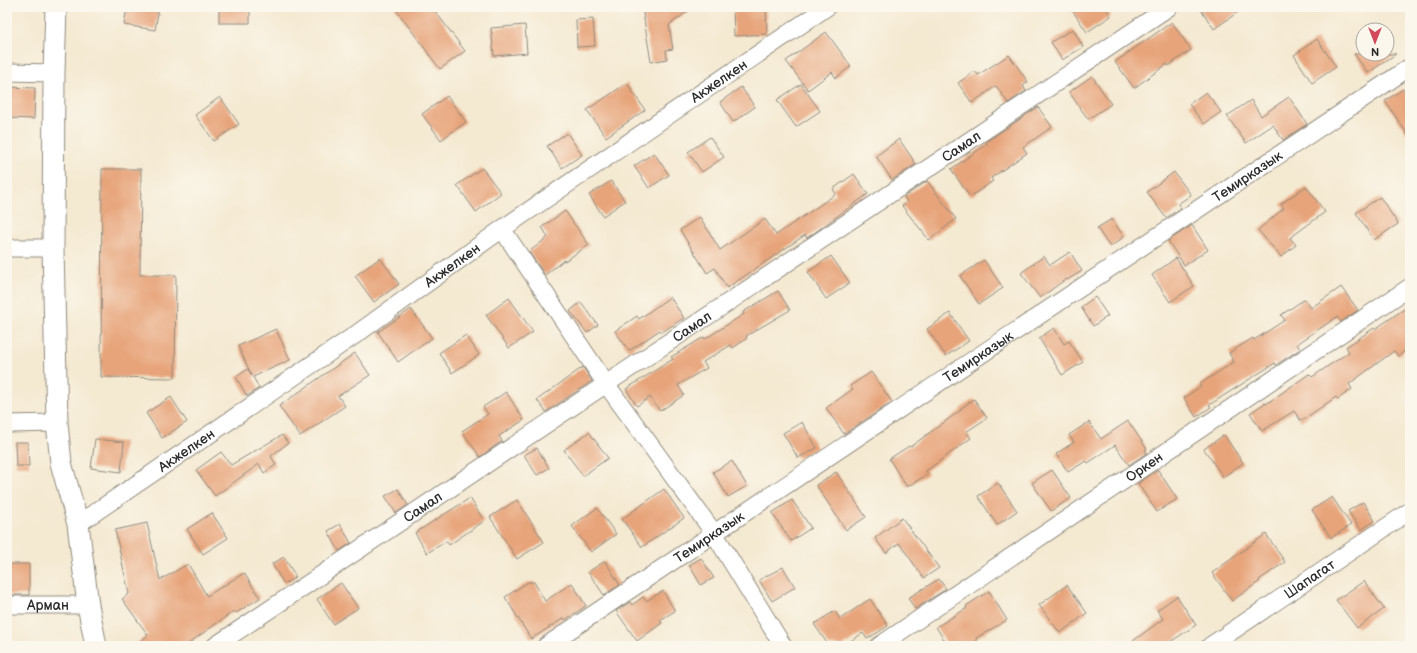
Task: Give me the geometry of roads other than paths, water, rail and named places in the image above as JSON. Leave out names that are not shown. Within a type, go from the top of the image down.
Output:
[{"type":"street","points":[[56,7],[53,248],[57,424],[61,463],[78,524],[88,605],[96,646]]},
{"type":"street","name":"Акжелкен","points":[[78,524],[358,333],[502,229],[827,7]]},
{"type":"street","name":"Самал","points":[[215,646],[1169,7]]},
{"type":"street","name":"Темирказык","points":[[546,646],[1410,67]]},
{"type":"street","points":[[7,72],[54,73]]},
{"type":"street","points":[[502,229],[606,384],[714,533],[783,646]]},
{"type":"street","points":[[7,248],[53,248]]},
{"type":"street","name":"Оркен","points":[[878,646],[1410,287]]},
{"type":"street","points":[[7,424],[57,424]]},
{"type":"street","name":"Шапагат","points":[[1210,646],[1410,511]]},
{"type":"street","name":"Арман","points":[[7,605],[88,605]]}]
